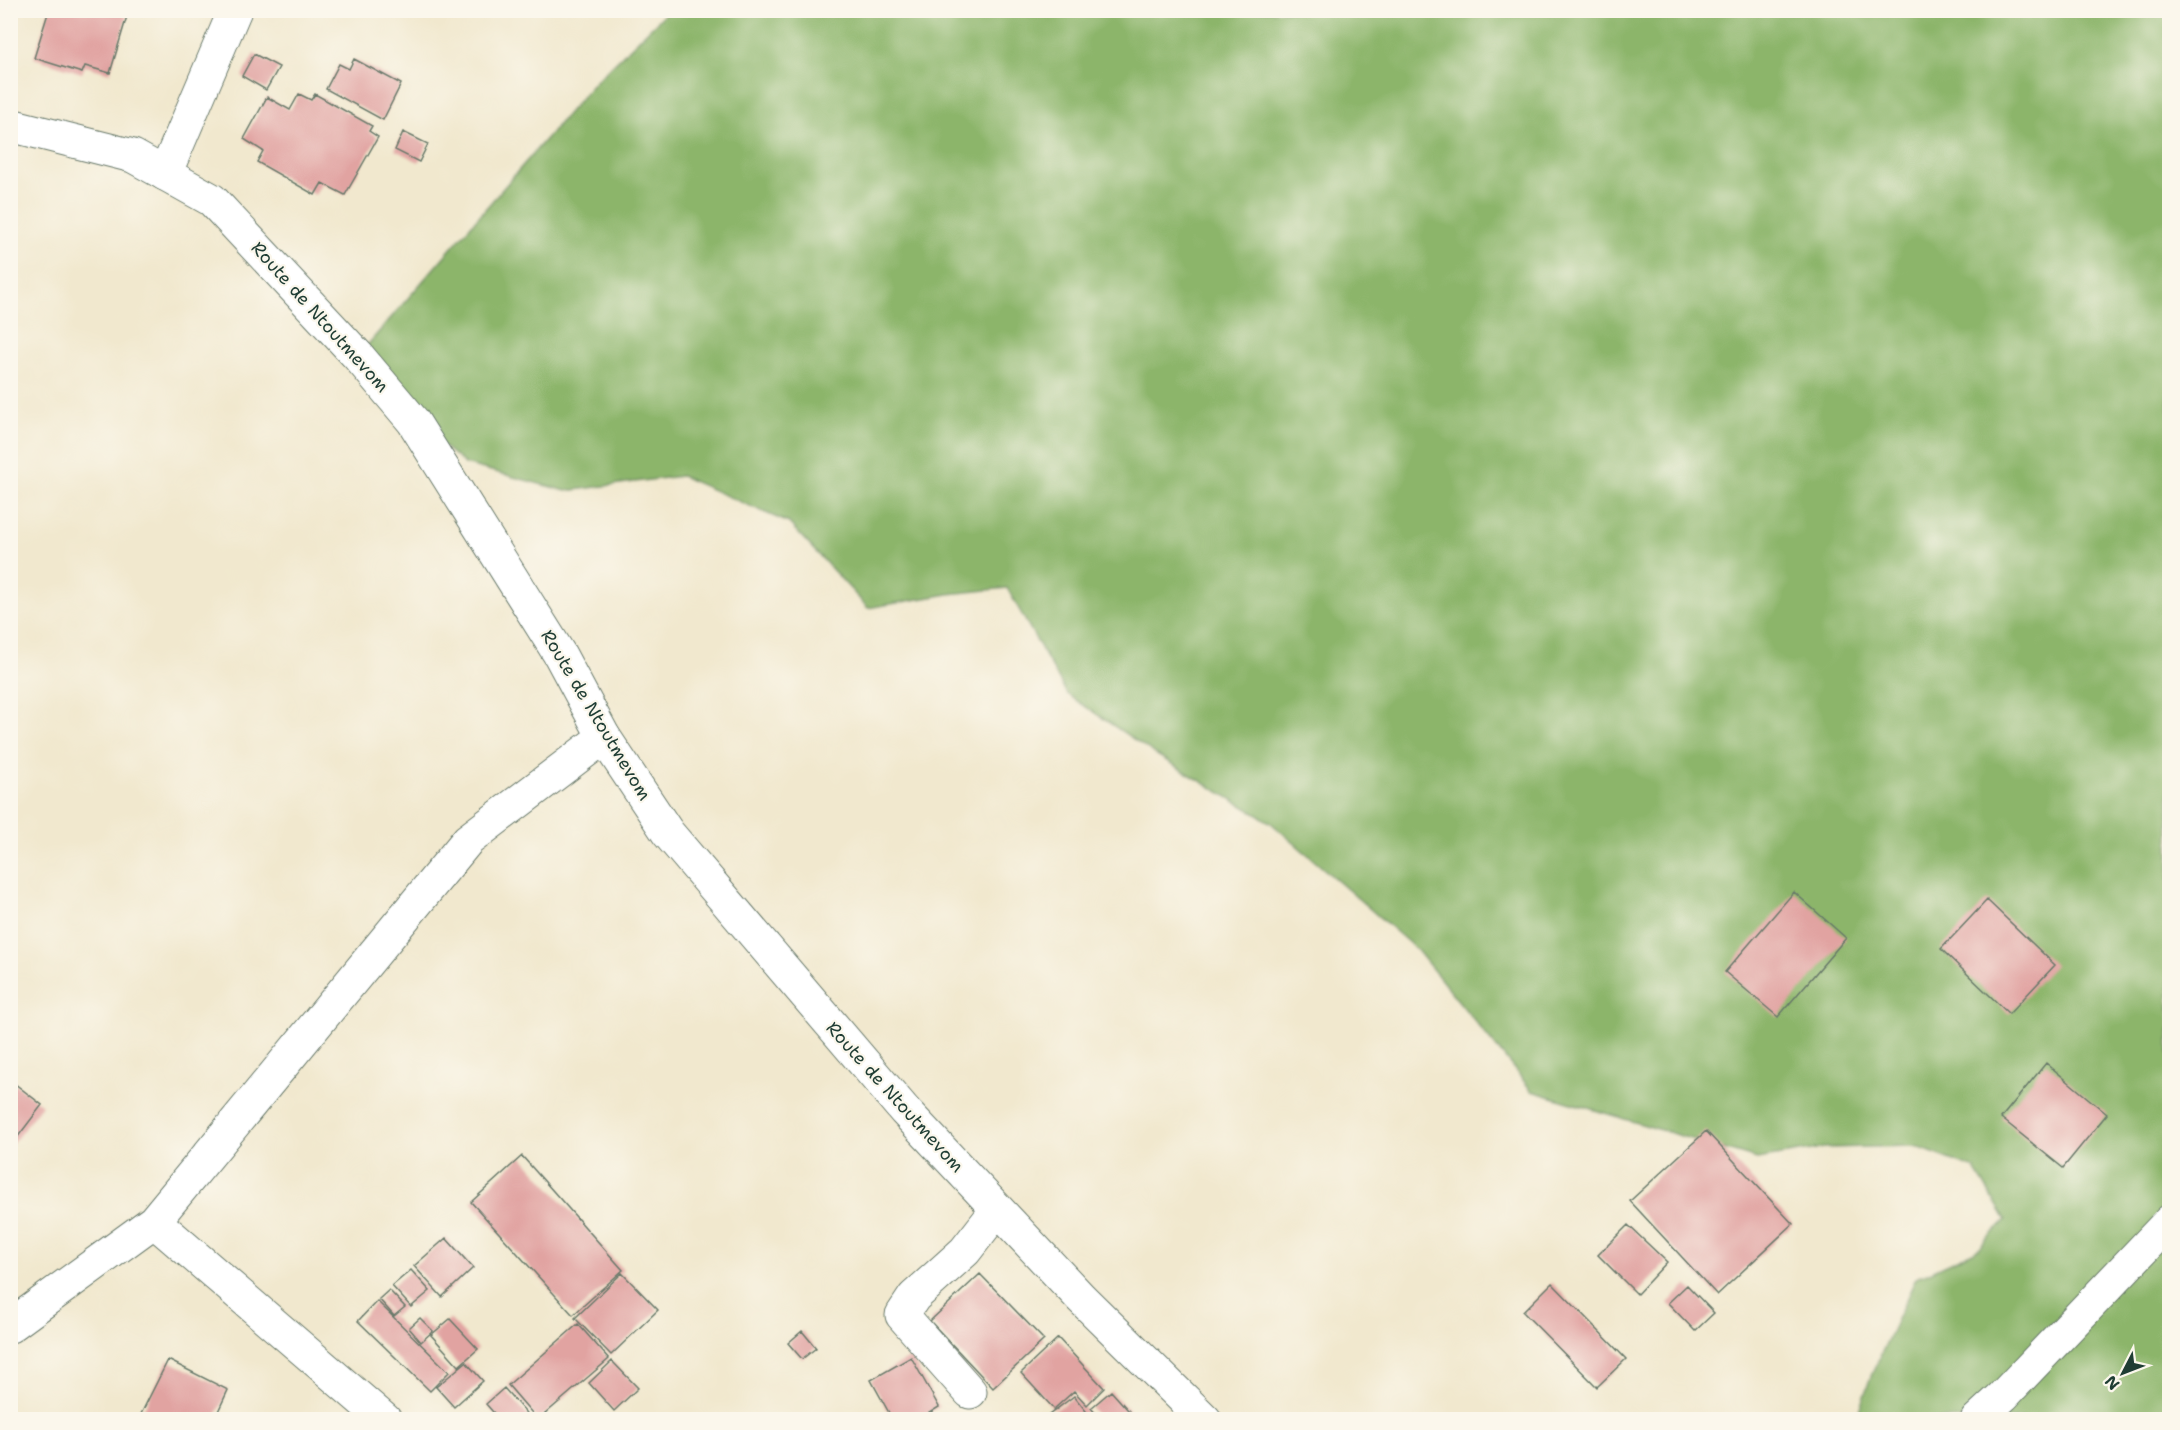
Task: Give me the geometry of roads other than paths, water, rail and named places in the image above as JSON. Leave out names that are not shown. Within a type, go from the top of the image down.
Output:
[{"type":"street","points":[[165,174],[235,10]]},
{"type":"street","name":"Route de Ntoutmevom","points":[[10,125],[133,156],[212,200],[358,356],[413,421],[560,655],[604,737],[668,833],[905,1111],[1191,1413]]},
{"type":"street","points":[[10,1326],[154,1221],[468,840],[604,737]]},
{"type":"street","points":[[970,1392],[902,1315],[914,1297],[964,1251],[997,1209]]},
{"type":"street","points":[[154,1221],[386,1419]]},
{"type":"street","points":[[1977,1419],[2003,1396],[2169,1221]]}]
